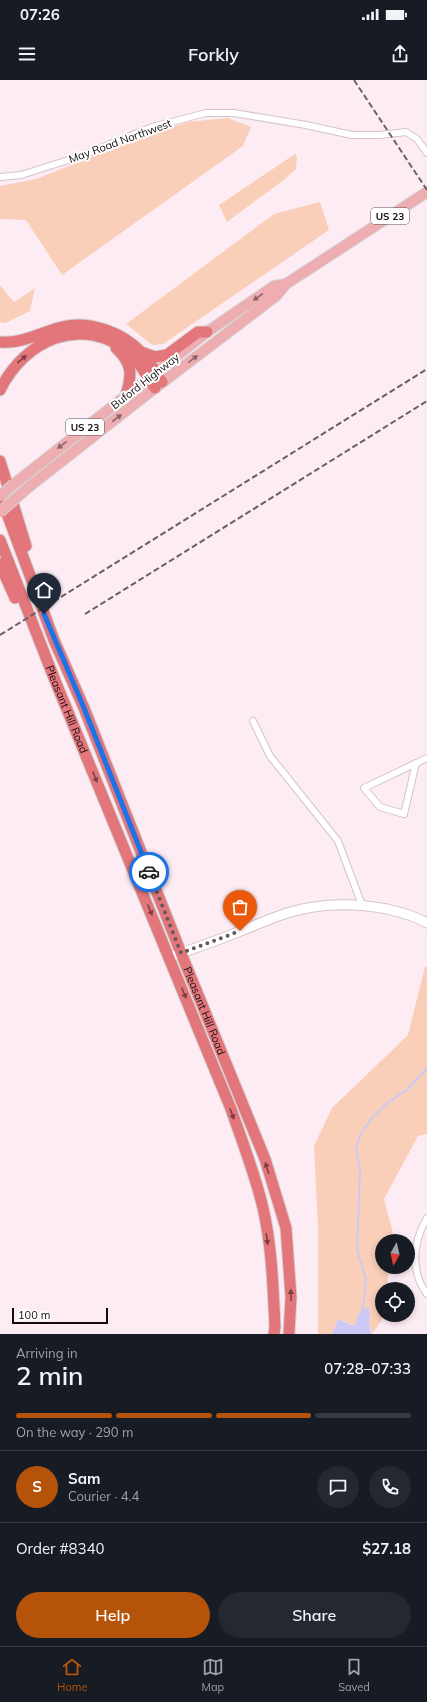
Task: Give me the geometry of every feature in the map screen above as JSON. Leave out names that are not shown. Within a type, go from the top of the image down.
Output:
[{"type":"highway","points":[[0,342],[9,343],[24,340],[63,326],[83,325],[101,328],[119,335],[141,352],[155,357],[167,356],[198,332],[207,332]]},
{"type":"highway","points":[[0,390],[16,364],[35,348],[60,335],[80,333],[97,336],[118,344],[132,354],[159,385]]},
{"type":"highway","points":[[35,348],[64,339],[81,338],[96,339],[114,347],[123,355],[129,366],[131,375],[126,395]]},
{"type":"highway","points":[[141,352],[151,375]]},
{"type":"highway","points":[[0,461],[54,640]]},
{"type":"highway","name":"Pleasant Hill Road","points":[[0,495],[54,640],[87,715],[181,953],[265,1159],[286,1228],[291,1297],[289,1334]]},
{"type":"highway","name":"Pleasant Hill Road","points":[[0,540],[54,678],[231,1109],[250,1164],[263,1208],[273,1275],[274,1334]]},
{"type":"highway","points":[[0,564],[33,639],[54,678]]},
{"type":"main road","name":"Buford Highway","points":[[0,512],[30,486],[159,385],[276,296],[286,284],[427,192]]},
{"type":"main road","name":"Buford Highway","points":[[0,495],[207,332],[274,286],[286,284]]},
{"type":"street","name":"May Road Northwest","points":[[0,177],[21,175],[81,156],[154,127],[206,113],[241,114],[306,125],[352,135],[380,135],[406,132],[417,139],[427,154]]},
{"type":"street","points":[[253,721],[270,756],[285,777],[338,841],[362,905]]},
{"type":"street","points":[[416,763],[404,814],[380,807],[364,788],[383,778],[416,763],[427,758]]},
{"type":"street","points":[[169,957],[214,942],[275,917],[307,908],[337,904],[362,905],[398,911],[421,919],[427,923]]},
{"type":"street","points":[[427,1218],[420,1230],[416,1252],[415,1271],[421,1286],[427,1294]]},
{"type":"shaded area","points":[[228,118],[251,127],[243,146],[62,275],[26,220],[0,219],[0,186],[36,179],[112,149],[187,122]]},
{"type":"shaded area","points":[[295,154],[297,158],[296,169],[285,179],[227,222],[219,205]]},
{"type":"shaded area","points":[[320,202],[329,230],[163,344],[152,345],[126,324],[274,214]]},
{"type":"shaded area","points":[[0,285],[14,302],[35,288],[30,311],[5,323],[0,322]]},
{"type":"shaded area","points":[[425,967],[427,967],[427,1134],[418,1136],[384,1199],[393,1234],[375,1234],[375,1274],[388,1274],[388,1282],[375,1282],[375,1322],[380,1322],[372,1334],[369,1321],[370,1312],[356,1320],[356,1326],[338,1319],[332,1334],[318,1334],[318,1227],[314,1146],[332,1108],[408,1035]]},
{"type":"water","points":[[368,1307],[370,1312],[369,1321],[371,1334],[332,1334],[338,1319],[355,1326],[358,1314]]},
{"type":"waterway","points":[[362,1311],[366,1280],[357,1249],[360,1171],[356,1147],[362,1132],[372,1118],[387,1103],[408,1089],[427,1068]]},
{"type":"railway","points":[[354,80],[427,190]]},
{"type":"railway","points":[[0,635],[427,369]]},
{"type":"railway","points":[[85,614],[427,401]]},
{"type":"way so far","points":[[149,872],[181,953],[214,942],[240,931]]},
{"type":"route","points":[[44,614],[69,676],[84,708],[149,872]]}]
